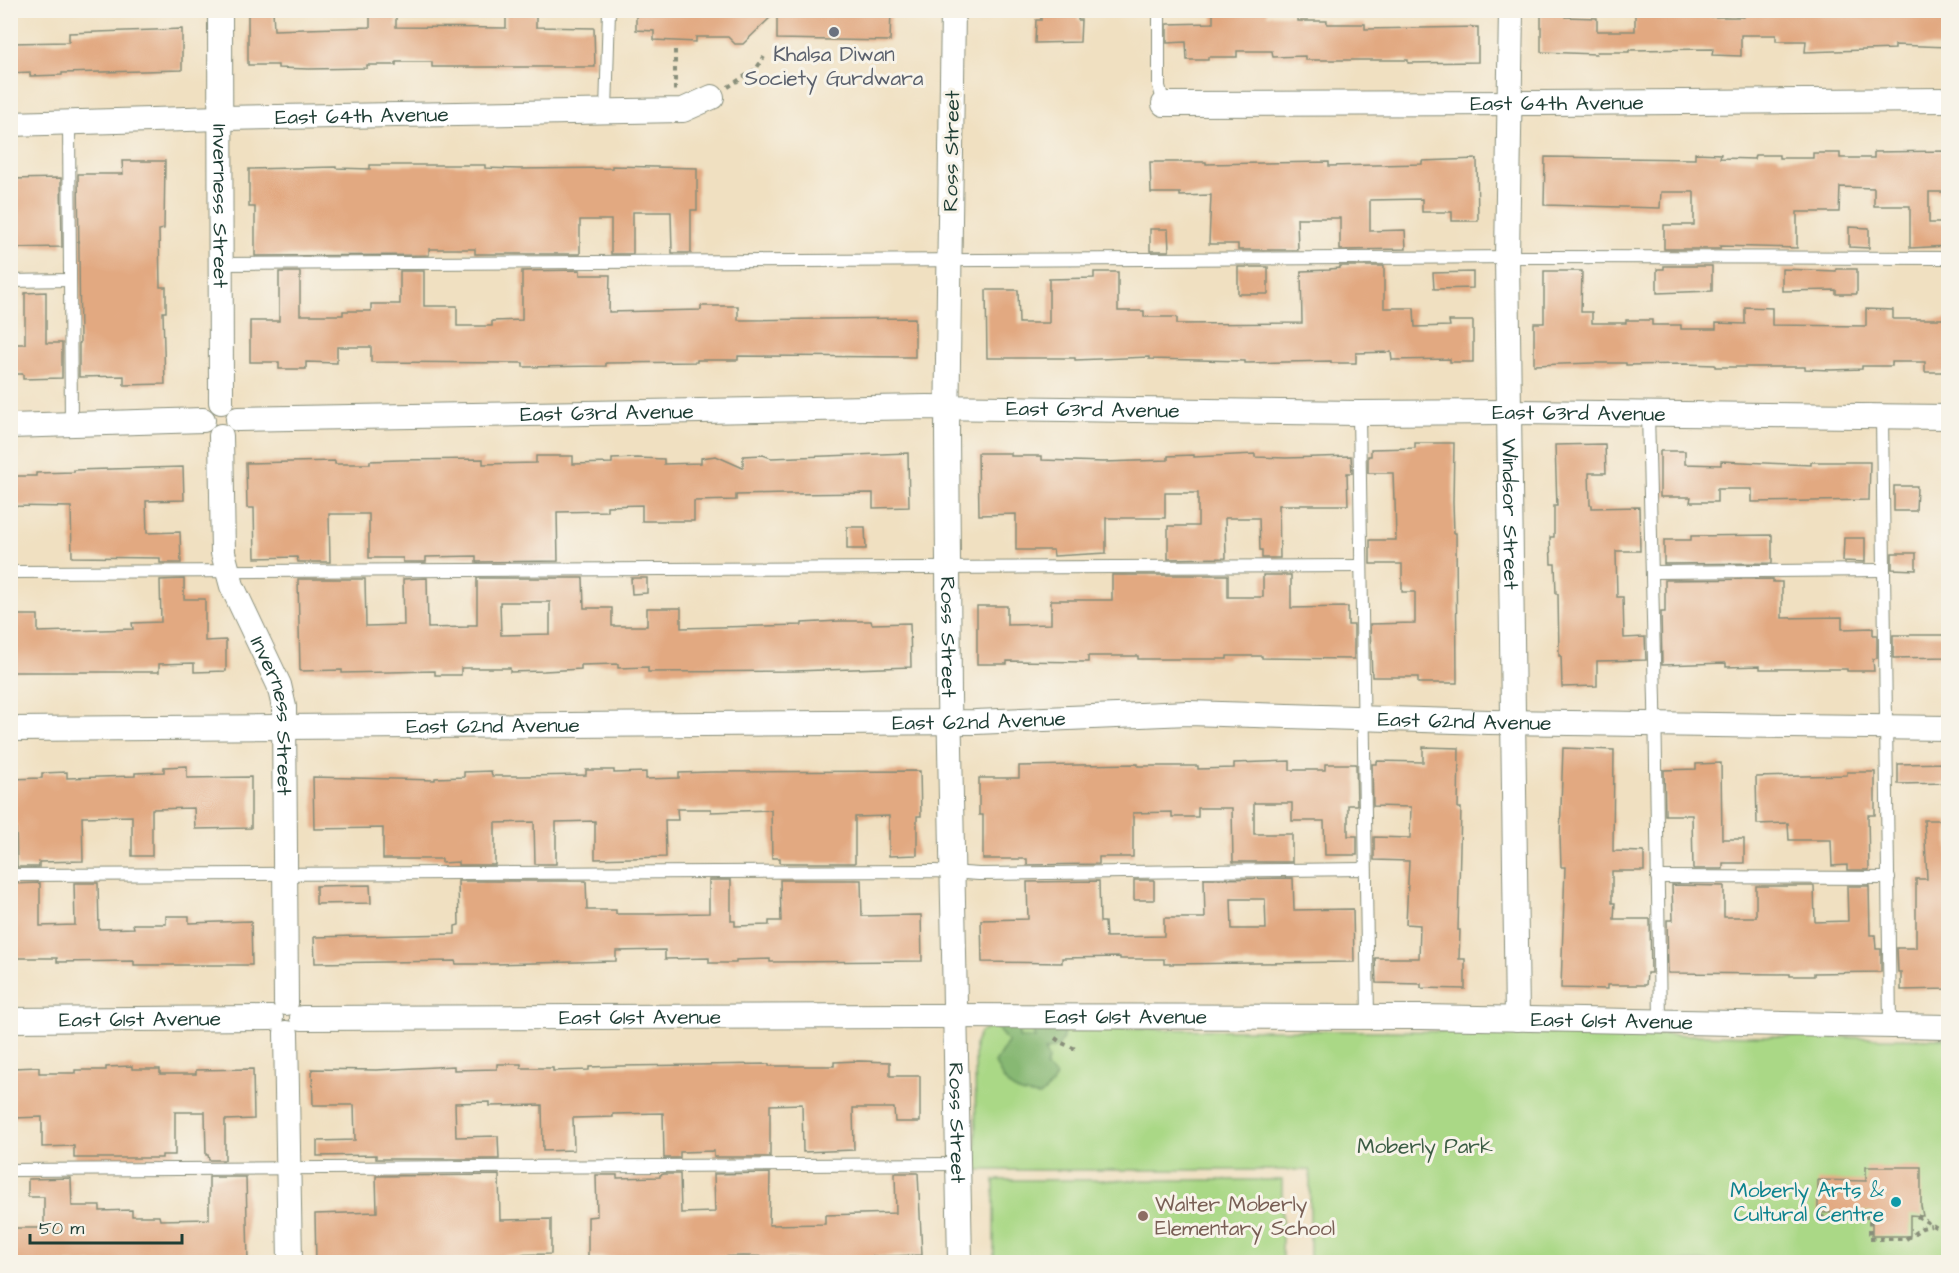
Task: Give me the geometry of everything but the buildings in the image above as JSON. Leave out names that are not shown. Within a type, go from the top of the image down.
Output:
[{"type":"street","name":"Inverness Street","points":[[220,10],[221,402]]},
{"type":"street","name":"Ross Street","points":[[953,10],[947,407],[960,1263]]},
{"type":"street","name":"Windsor Street","points":[[1511,10],[1507,257],[1517,1019]]},
{"type":"street","name":"East 64th Avenue","points":[[10,124],[683,110],[712,97]]},
{"type":"street","name":"East 64th Avenue","points":[[1164,104],[1948,100]]},
{"type":"street","points":[[221,402],[234,409],[238,419],[231,433],[221,436],[210,433],[203,420],[207,409],[221,402]]},
{"type":"street","name":"East 63rd Avenue","points":[[238,419],[947,407],[1359,413],[1508,412],[1948,417]]},
{"type":"street","points":[[10,426],[203,420]]},
{"type":"street","name":"Inverness Street","points":[[221,436],[223,553],[232,586],[279,685],[284,707],[290,1263]]},
{"type":"street","name":"East 62nd Avenue","points":[[10,729],[950,722],[1188,713],[1512,723],[1948,728]]},
{"type":"street","name":"East 61st Avenue","points":[[10,1020],[956,1016],[1517,1019],[1948,1027]]},
{"type":"lane","points":[[606,111],[609,10]]},
{"type":"lane","points":[[1159,10],[1159,86],[1164,104]]},
{"type":"lane","points":[[69,122],[71,425]]},
{"type":"lane","points":[[221,264],[1507,257],[1948,258]]},
{"type":"lane","points":[[10,281],[69,280]]},
{"type":"lane","points":[[1359,413],[1368,1018]]},
{"type":"lane","points":[[1648,413],[1653,572],[1660,1021]]},
{"type":"lane","points":[[1882,417],[1890,1025]]},
{"type":"lane","points":[[10,572],[1360,566]]},
{"type":"lane","points":[[1653,572],[1884,570]]},
{"type":"lane","points":[[10,875],[923,871],[979,874],[1365,869]]},
{"type":"lane","points":[[1657,877],[1889,878]]},
{"type":"lane","points":[[10,1170],[958,1164]]},
{"type":"path","points":[[675,50],[675,92]]},
{"type":"path","points":[[712,97],[756,69],[764,57]]},
{"type":"path","points":[[1052,1035],[1062,1043],[1078,1050]]},
{"type":"path","points":[[1851,1209],[1854,1217]]},
{"type":"path","points":[[1854,1217],[1858,1209]]},
{"type":"path","points":[[1917,1216],[1939,1229],[1948,1227]]},
{"type":"path","points":[[1820,1217],[1870,1217],[1870,1239],[1906,1239],[1914,1236],[1922,1228],[1931,1226]]},
{"type":"green space","points":[[1059,1022],[1064,1034],[1061,1043],[1045,1051],[1048,1059],[1046,1068],[1056,1076],[1051,1086],[1040,1096],[1023,1094],[1012,1088],[1007,1084],[995,1063],[1008,1042],[999,1031],[998,1025],[1019,1026],[1019,1038],[1035,1038],[1031,1026]]},
{"type":"green space","name":"Moberly Park","points":[[990,1028],[1513,1032],[1948,1039],[1948,1262],[1310,1262],[1310,1170],[976,1170],[975,1044],[980,1032]]},
{"type":"green space","name":"Walter Moberly Elementary School","points":[[994,1180],[1282,1180],[1282,1262],[994,1262]]},
{"type":"place","name":"Khalsa Diwan Society Gurdwara","points":[[834,32]]},
{"type":"place","name":"Moberly Arts & Cultural Centre","points":[[1896,1202]]},
{"type":"place","name":"Walter Moberly Elementary School","points":[[1143,1216]]}]
